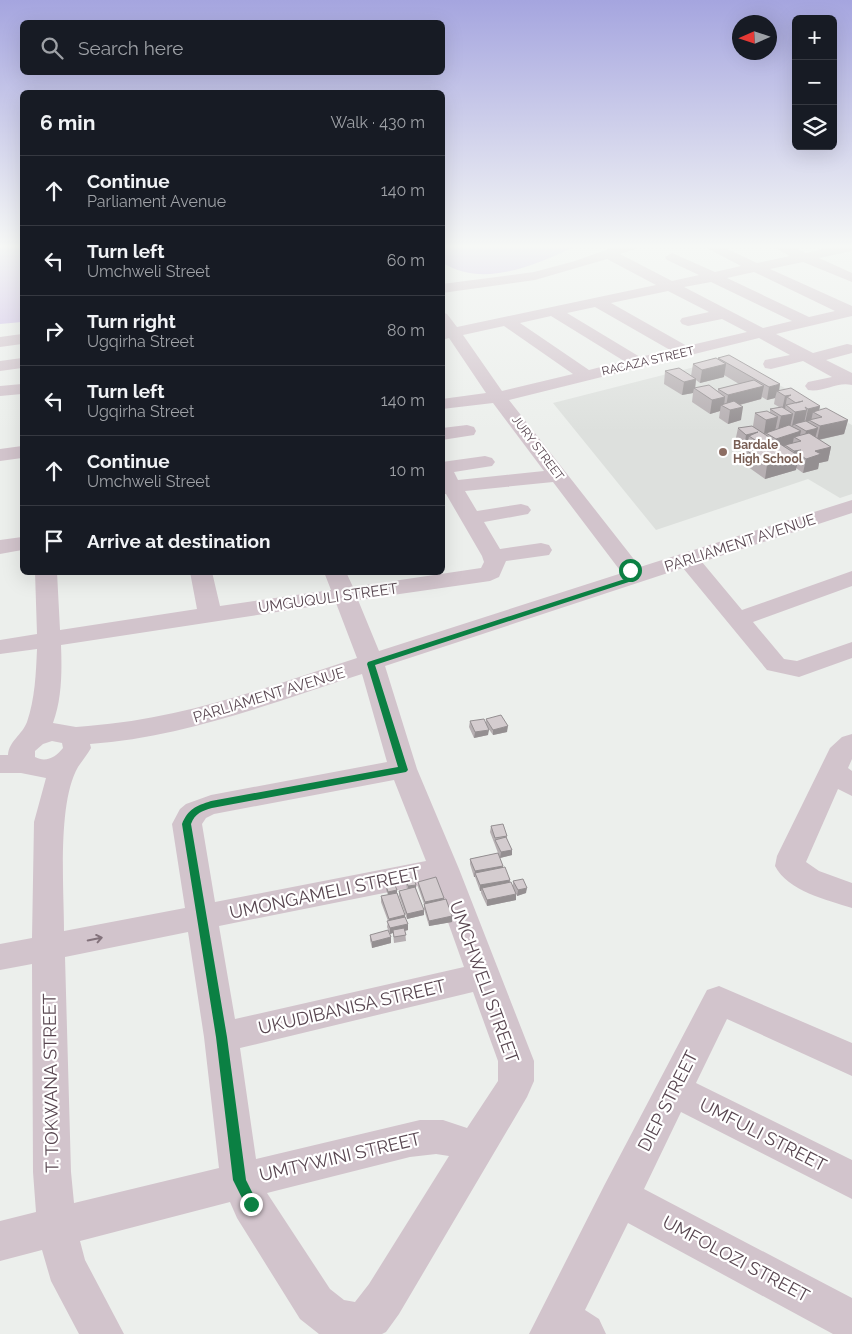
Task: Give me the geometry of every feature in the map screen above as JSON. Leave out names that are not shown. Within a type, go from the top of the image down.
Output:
[{"type":"street","points":[[522,307],[533,315]]},
{"type":"street","points":[[446,328],[507,321],[570,307]]},
{"type":"street","points":[[598,307],[685,352]]},
{"type":"street","points":[[712,307],[850,379]]},
{"type":"street","points":[[776,307],[807,322]]},
{"type":"street","points":[[830,307],[847,316]]},
{"type":"street","points":[[553,311],[638,363]]},
{"type":"street","points":[[688,321],[725,314]]},
{"type":"street","name":"RACAZA STREET","points":[[445,404],[498,397],[807,322],[847,316]]},
{"type":"street","points":[[507,321],[586,375]]},
{"type":"street","name":"JURY STREET","points":[[446,328],[636,578]]},
{"type":"street","points":[[0,342],[20,339]]},
{"type":"street","points":[[772,364],[847,349]]},
{"type":"street","points":[[0,366],[20,364]]},
{"type":"street","points":[[814,386],[850,379]]},
{"type":"street","points":[[0,391],[20,389]]},
{"type":"street","points":[[445,434],[467,431]]},
{"type":"street","points":[[0,455],[20,452]]},
{"type":"street","points":[[445,469],[485,462]]},
{"type":"street","points":[[448,488],[558,475]]},
{"type":"street","points":[[448,488],[471,518],[492,556],[541,550]]},
{"type":"street","name":"PARLIAMENT AVENUE","points":[[23,755],[48,768],[69,747],[205,716],[850,509]]},
{"type":"street","points":[[471,518],[521,510]]},
{"type":"street","points":[[0,547],[20,544]]},
{"type":"street","name":"UMGUQULI STREET","points":[[0,647],[210,614],[339,584],[486,574],[495,567],[492,556]]},
{"type":"street","points":[[688,560],[776,665],[789,669],[798,669],[852,649]]},
{"type":"street","points":[[0,751],[23,755],[42,723],[49,681],[46,575]]},
{"type":"street","points":[[202,575],[210,614]]},
{"type":"street","points":[[738,619],[852,578]]},
{"type":"street","name":"UMCHWELI STREET","points":[[339,584],[371,664],[403,770],[444,869],[516,1061],[516,1081],[509,1097],[474,1150],[384,1299],[371,1317],[356,1324],[335,1320],[315,1304],[251,1204],[240,1180],[221,1037],[187,824],[195,810],[211,805],[403,770]]},
{"type":"street","points":[[49,681],[54,692],[60,722],[69,747]]},
{"type":"street","points":[[852,743],[840,755],[842,779],[792,856],[790,866],[808,879],[852,896]]},
{"type":"street","name":"T. TOKWANA STREET","points":[[69,747],[57,786],[49,822],[48,949],[52,1172],[57,1228],[66,1266],[102,1334]]},
{"type":"street","name":"T. TOKWANA STREET","points":[[23,755],[49,822]]},
{"type":"street","name":"UMONGAMELI STREET","points":[[0,957],[444,869]]},
{"type":"street","name":"UKUDIBANISA STREET","points":[[221,1037],[483,976]]},
{"type":"street","name":"DIEP STREET","points":[[564,1329],[619,1197],[719,1000],[852,1060]]},
{"type":"street","name":"UMFULI STREET","points":[[673,1090],[852,1180]]},
{"type":"street","name":"UMTYWINI STREET","points":[[0,1241],[240,1180],[434,1135],[454,1139],[474,1150]]},
{"type":"street","name":"UMFOLOZI STREET","points":[[619,1197],[852,1322]]},
{"type":"shaded area","points":[[0,307],[20,307],[20,322],[0,324]]},
{"type":"shaded area","name":"Bardale High School","points":[[730,358],[852,425],[852,494],[840,498],[808,479],[656,530],[553,403]]},
{"type":"building","points":[[729,355],[780,384],[769,387],[718,358]]},
{"type":"building","points":[[716,358],[726,364],[702,370],[693,364]]},
{"type":"building","points":[[679,368],[696,379],[684,382],[665,371]]},
{"type":"building","points":[[754,380],[764,386],[728,395],[718,389]]},
{"type":"building","points":[[709,385],[725,397],[712,400],[694,388]]},
{"type":"building","points":[[791,388],[820,406],[808,409],[805,407],[807,410],[795,412],[786,405],[796,403],[787,397],[791,395],[785,396],[777,391]]},
{"type":"building","points":[[734,401],[743,407],[730,410],[721,405]]},
{"type":"building","points":[[782,407],[793,414],[781,416],[770,409]]},
{"type":"building","points":[[826,408],[848,420],[820,426],[809,420],[822,417],[813,412]]},
{"type":"building","points":[[767,411],[778,417],[766,420],[755,413]]},
{"type":"building","points":[[806,421],[818,428],[806,431],[794,424]]},
{"type":"building","points":[[789,425],[801,431],[776,439],[766,433]]},
{"type":"building","points":[[752,426],[772,439],[758,442],[749,436],[758,432],[746,435],[738,428]]},
{"type":"building","points":[[809,433],[831,447],[815,451],[821,454],[806,459],[796,452],[801,450],[794,451],[785,445],[801,441],[794,437]]},
{"type":"building","points":[[777,442],[799,456],[767,465],[746,450]]},
{"type":"building","points":[[501,715],[508,726],[493,730],[486,719]]},
{"type":"building","points":[[484,719],[489,730],[475,732],[470,721]]},
{"type":"building","points":[[503,824],[507,836],[495,838],[491,826]]},
{"type":"building","points":[[506,837],[512,850],[501,852],[495,840]]},
{"type":"building","points":[[498,853],[503,866],[475,871],[470,859]]},
{"type":"building","points":[[505,867],[510,880],[480,885],[475,873]]},
{"type":"building","points":[[436,877],[444,898],[425,902],[418,882]]},
{"type":"building","points":[[414,878],[416,885],[408,886],[406,879]]},
{"type":"building","points":[[523,879],[527,888],[518,890],[513,881]]},
{"type":"building","points":[[511,882],[516,894],[487,900],[482,888]]},
{"type":"building","points":[[394,883],[397,890],[388,892],[386,885]]},
{"type":"building","points":[[415,887],[424,910],[407,914],[399,891]]},
{"type":"building","points":[[397,893],[405,915],[389,919],[381,896]]},
{"type":"building","points":[[446,899],[452,916],[429,921],[424,904]]},
{"type":"building","points":[[405,917],[408,924],[390,928],[387,921]]},
{"type":"building","points":[[404,928],[406,935],[394,937],[393,930]]},
{"type":"building","points":[[388,930],[391,937],[372,942],[370,935]]},
{"type":"place","name":"Bardale High School","points":[[723,452]]},
{"type":"route","points":[[251,1204],[240,1180],[221,1037],[187,824],[189,817],[195,810],[211,805],[403,770],[371,664],[636,578],[630,570]]}]
